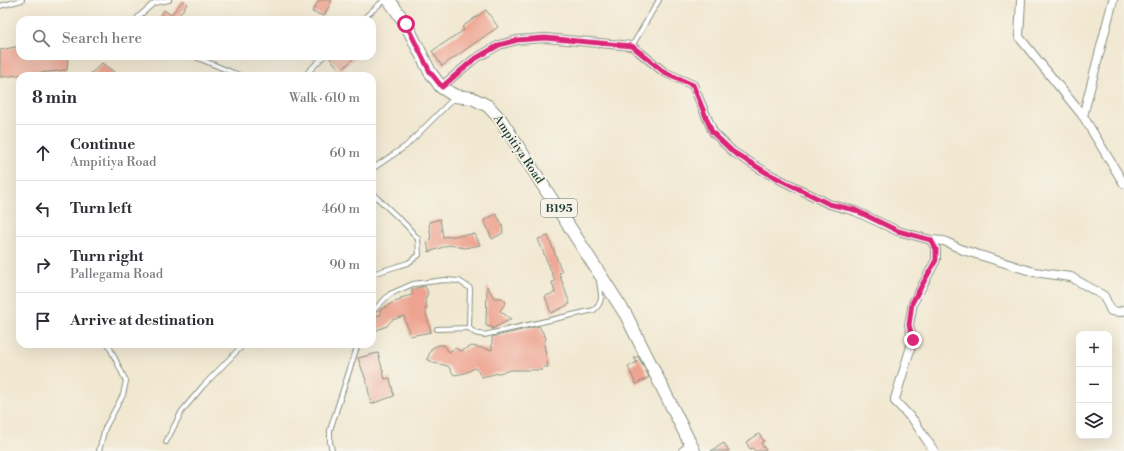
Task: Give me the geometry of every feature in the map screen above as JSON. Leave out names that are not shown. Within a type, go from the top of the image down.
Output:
[{"type":"main road","name":"Ampitiya Road","points":[[389,0],[406,24],[430,72],[442,87],[455,96],[472,98],[488,106],[502,120],[597,267],[626,315],[689,449]]},
{"type":"street","points":[[1021,0],[1019,37],[1083,116],[1124,184]]},
{"type":"street","points":[[1083,116],[1113,0]]},
{"type":"street","points":[[442,87],[473,60],[499,45],[517,40],[545,38],[632,46],[664,72],[693,85],[712,132],[733,152],[767,173],[829,204],[855,210],[898,231],[944,242],[963,250],[1034,272],[1071,278],[1104,296],[1111,311],[1120,312],[1124,310]]},
{"type":"street","points":[[931,240],[936,249],[936,260],[912,303],[909,325],[913,340],[894,398],[895,401],[914,421],[934,451]]},
{"type":"lane","points":[[0,6],[22,0]]},
{"type":"lane","points":[[140,16],[154,3],[169,0]]},
{"type":"lane","points":[[366,16],[384,0]]},
{"type":"lane","points":[[632,46],[659,0]]},
{"type":"lane","points":[[203,60],[231,72]]},
{"type":"lane","points":[[308,72],[320,60]]},
{"type":"lane","points":[[376,166],[406,146],[455,96]]},
{"type":"lane","points":[[376,197],[406,225],[418,240],[419,255],[408,263],[376,273]]},
{"type":"lane","points":[[376,308],[390,294],[414,284],[444,280],[459,281],[470,288],[470,328],[475,333],[484,335],[594,310],[599,306],[602,298],[597,267]]},
{"type":"lane","points":[[437,329],[470,328]]},
{"type":"lane","points":[[99,451],[104,428],[123,395],[126,381],[110,348]]},
{"type":"lane","points":[[166,442],[182,411],[203,386],[240,348]]},
{"type":"lane","points":[[332,451],[330,430],[357,348]]},
{"type":"building","points":[[183,0],[187,4],[178,16],[160,16],[164,10],[171,15]]},
{"type":"building","points":[[319,0],[332,0],[324,16],[312,12]]},
{"type":"building","points":[[486,10],[498,27],[442,66],[432,51],[464,30],[462,27]]},
{"type":"building","points":[[16,47],[16,60],[68,60],[67,70],[48,72],[16,72],[16,75],[0,77],[0,50]]},
{"type":"building","points":[[331,60],[352,60],[341,71]]},
{"type":"building","points":[[102,63],[114,72],[92,72]]},
{"type":"building","points":[[496,214],[502,224],[503,233],[492,239],[484,220]]},
{"type":"building","points":[[440,219],[443,237],[475,234],[480,245],[465,248],[449,245],[429,252],[427,241],[431,240],[429,222]]},
{"type":"building","points":[[548,236],[562,272],[559,273],[570,304],[551,313],[545,296],[555,293],[552,282],[555,281],[538,239]]},
{"type":"building","points":[[425,286],[428,293],[425,300],[427,308],[425,309],[431,332],[410,336],[404,316],[392,320],[387,326],[376,330],[376,316],[381,315],[380,310],[394,302],[401,300],[400,298],[412,295],[412,289]]},
{"type":"building","points":[[487,286],[494,298],[502,298],[506,302],[500,311],[511,319],[492,329],[492,327],[486,326]]},
{"type":"building","points":[[539,326],[546,338],[544,344],[548,367],[543,367],[542,370],[511,370],[482,377],[475,368],[465,373],[454,375],[448,366],[434,363],[427,359],[432,348],[438,345],[444,345],[449,352],[455,348],[461,351],[472,346],[492,350],[492,337]]},
{"type":"building","points":[[378,353],[385,379],[390,378],[394,396],[371,404],[367,383],[358,358]]},
{"type":"building","points":[[638,356],[649,377],[636,384],[628,367],[637,362],[634,358]]},
{"type":"building","points":[[759,434],[764,441],[761,443],[766,451],[755,451],[753,448],[750,449],[746,442]]},
{"type":"building","points":[[724,443],[729,451],[711,451]]},
{"type":"route","points":[[406,24],[430,72],[442,87],[473,60],[499,45],[517,40],[545,38],[632,46],[664,72],[693,85],[712,132],[733,152],[767,173],[829,204],[855,210],[898,231],[931,240],[936,249],[936,260],[912,303],[909,325],[913,340]]}]
